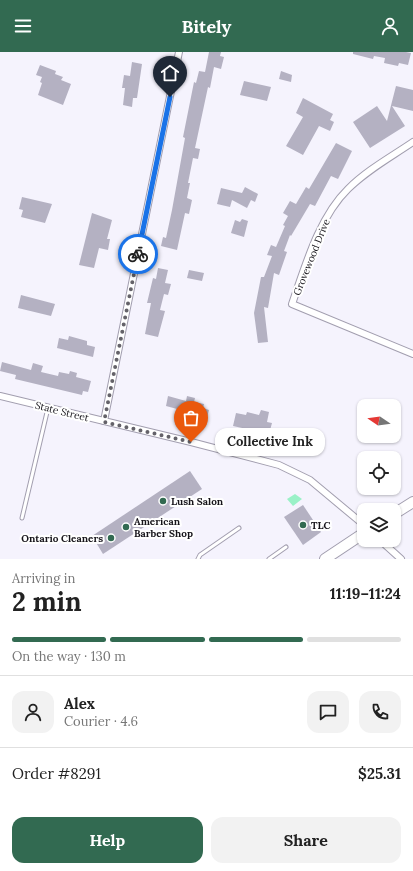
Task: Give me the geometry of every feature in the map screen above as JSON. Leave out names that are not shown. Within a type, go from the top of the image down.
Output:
[{"type":"main road","points":[[401,510],[413,502]]},
{"type":"main road","points":[[325,559],[357,538]]},
{"type":"street","points":[[104,422],[180,52]]},
{"type":"street","name":"Grovewood Drive","points":[[413,142],[363,176],[347,190],[335,205],[325,221],[292,304],[413,354]]},
{"type":"street","name":"State Street","points":[[0,396],[279,465],[310,480],[357,519]]},
{"type":"street","points":[[388,547],[401,559]]},
{"type":"lane","points":[[22,518],[48,408]]},
{"type":"lane","points":[[198,559],[200,555],[239,528]]},
{"type":"lane","points":[[269,559],[286,547]]},
{"type":"green space","points":[[295,494],[302,499],[293,506],[287,499]]},
{"type":"building","points":[[209,52],[221,52],[220,56],[224,57],[221,69],[214,67],[210,88],[208,87],[195,148],[200,149],[198,159],[193,158],[188,183],[190,183],[187,198],[192,200],[189,214],[185,213],[177,250],[161,246],[163,237],[166,238],[172,210],[185,138],[183,137],[194,82],[196,83],[199,71],[205,72]]},
{"type":"building","points":[[353,52],[411,53],[408,65],[399,63],[398,66],[384,63],[385,58],[374,56],[373,59],[353,54]]},
{"type":"building","points":[[132,62],[142,64],[137,98],[133,98],[132,107],[123,105],[125,88],[122,88],[124,75],[130,76]]},
{"type":"building","points":[[40,65],[56,71],[55,74],[63,77],[61,80],[71,84],[63,105],[38,95],[42,83],[40,82],[42,77],[36,75]]},
{"type":"building","points":[[281,71],[292,75],[291,82],[279,79]]},
{"type":"building","points":[[244,81],[271,87],[267,101],[240,95]]},
{"type":"building","points":[[396,86],[413,90],[413,111],[392,106],[405,126],[370,148],[353,122],[377,106],[387,121]]},
{"type":"building","points":[[303,98],[333,114],[330,120],[334,122],[330,131],[319,126],[303,155],[286,146],[303,117],[296,113]]},
{"type":"building","points":[[336,143],[352,151],[338,179],[331,176],[315,206],[310,204],[291,236],[290,235],[284,251],[287,252],[279,275],[274,273],[268,308],[264,307],[268,342],[258,343],[254,313],[261,277],[264,277],[272,256],[267,255],[271,245],[276,247],[285,226],[283,225],[288,216],[283,213],[290,201],[296,204],[306,187],[309,189]]},
{"type":"building","points":[[245,187],[258,194],[255,202],[251,200],[247,208],[232,200],[230,207],[217,204],[221,188],[242,193]]},
{"type":"building","points":[[22,197],[52,204],[45,223],[21,217],[23,210],[19,209]]},
{"type":"building","points":[[92,213],[112,220],[107,239],[110,239],[108,250],[99,248],[94,268],[79,265]]},
{"type":"building","points":[[242,219],[248,221],[244,237],[231,233],[235,220],[240,222]]},
{"type":"building","points":[[158,268],[168,270],[165,283],[171,284],[168,295],[164,294],[160,310],[165,311],[158,337],[145,334],[151,303],[147,303],[153,278],[156,279]]},
{"type":"building","points":[[189,270],[204,273],[202,281],[187,278]]},
{"type":"building","points":[[21,295],[55,304],[51,316],[18,308]]},
{"type":"building","points":[[69,336],[87,341],[87,345],[95,347],[93,357],[57,348],[59,338],[68,340]]},
{"type":"building","points":[[2,362],[31,370],[33,363],[43,366],[41,372],[58,376],[59,372],[69,374],[70,371],[77,373],[76,377],[91,381],[88,392],[83,391],[82,395],[15,379],[16,375],[0,371]]},
{"type":"building","points":[[168,396],[186,401],[187,396],[195,398],[194,402],[204,404],[203,408],[209,410],[207,417],[166,406]]},
{"type":"building","points":[[261,410],[269,412],[267,422],[272,423],[269,434],[233,426],[236,413],[246,415],[247,412],[259,415]]},
{"type":"building","points":[[190,471],[202,489],[103,554],[92,536]]},
{"type":"building","name":"TLC","points":[[303,505],[321,532],[303,545],[284,517]]},
{"type":"way so far","points":[[138,254],[104,422],[191,442]]},
{"type":"place","name":"Collective Ink","points":[[191,442]]},
{"type":"place","name":"Lush Salon","points":[[163,501]]},
{"type":"place","name":"TLC","points":[[303,525]]},
{"type":"place","name":"American Barber Shop","points":[[126,527]]},
{"type":"place","name":"Ontario Cleaners","points":[[111,538]]},
{"type":"route","points":[[138,254],[170,97]]}]
